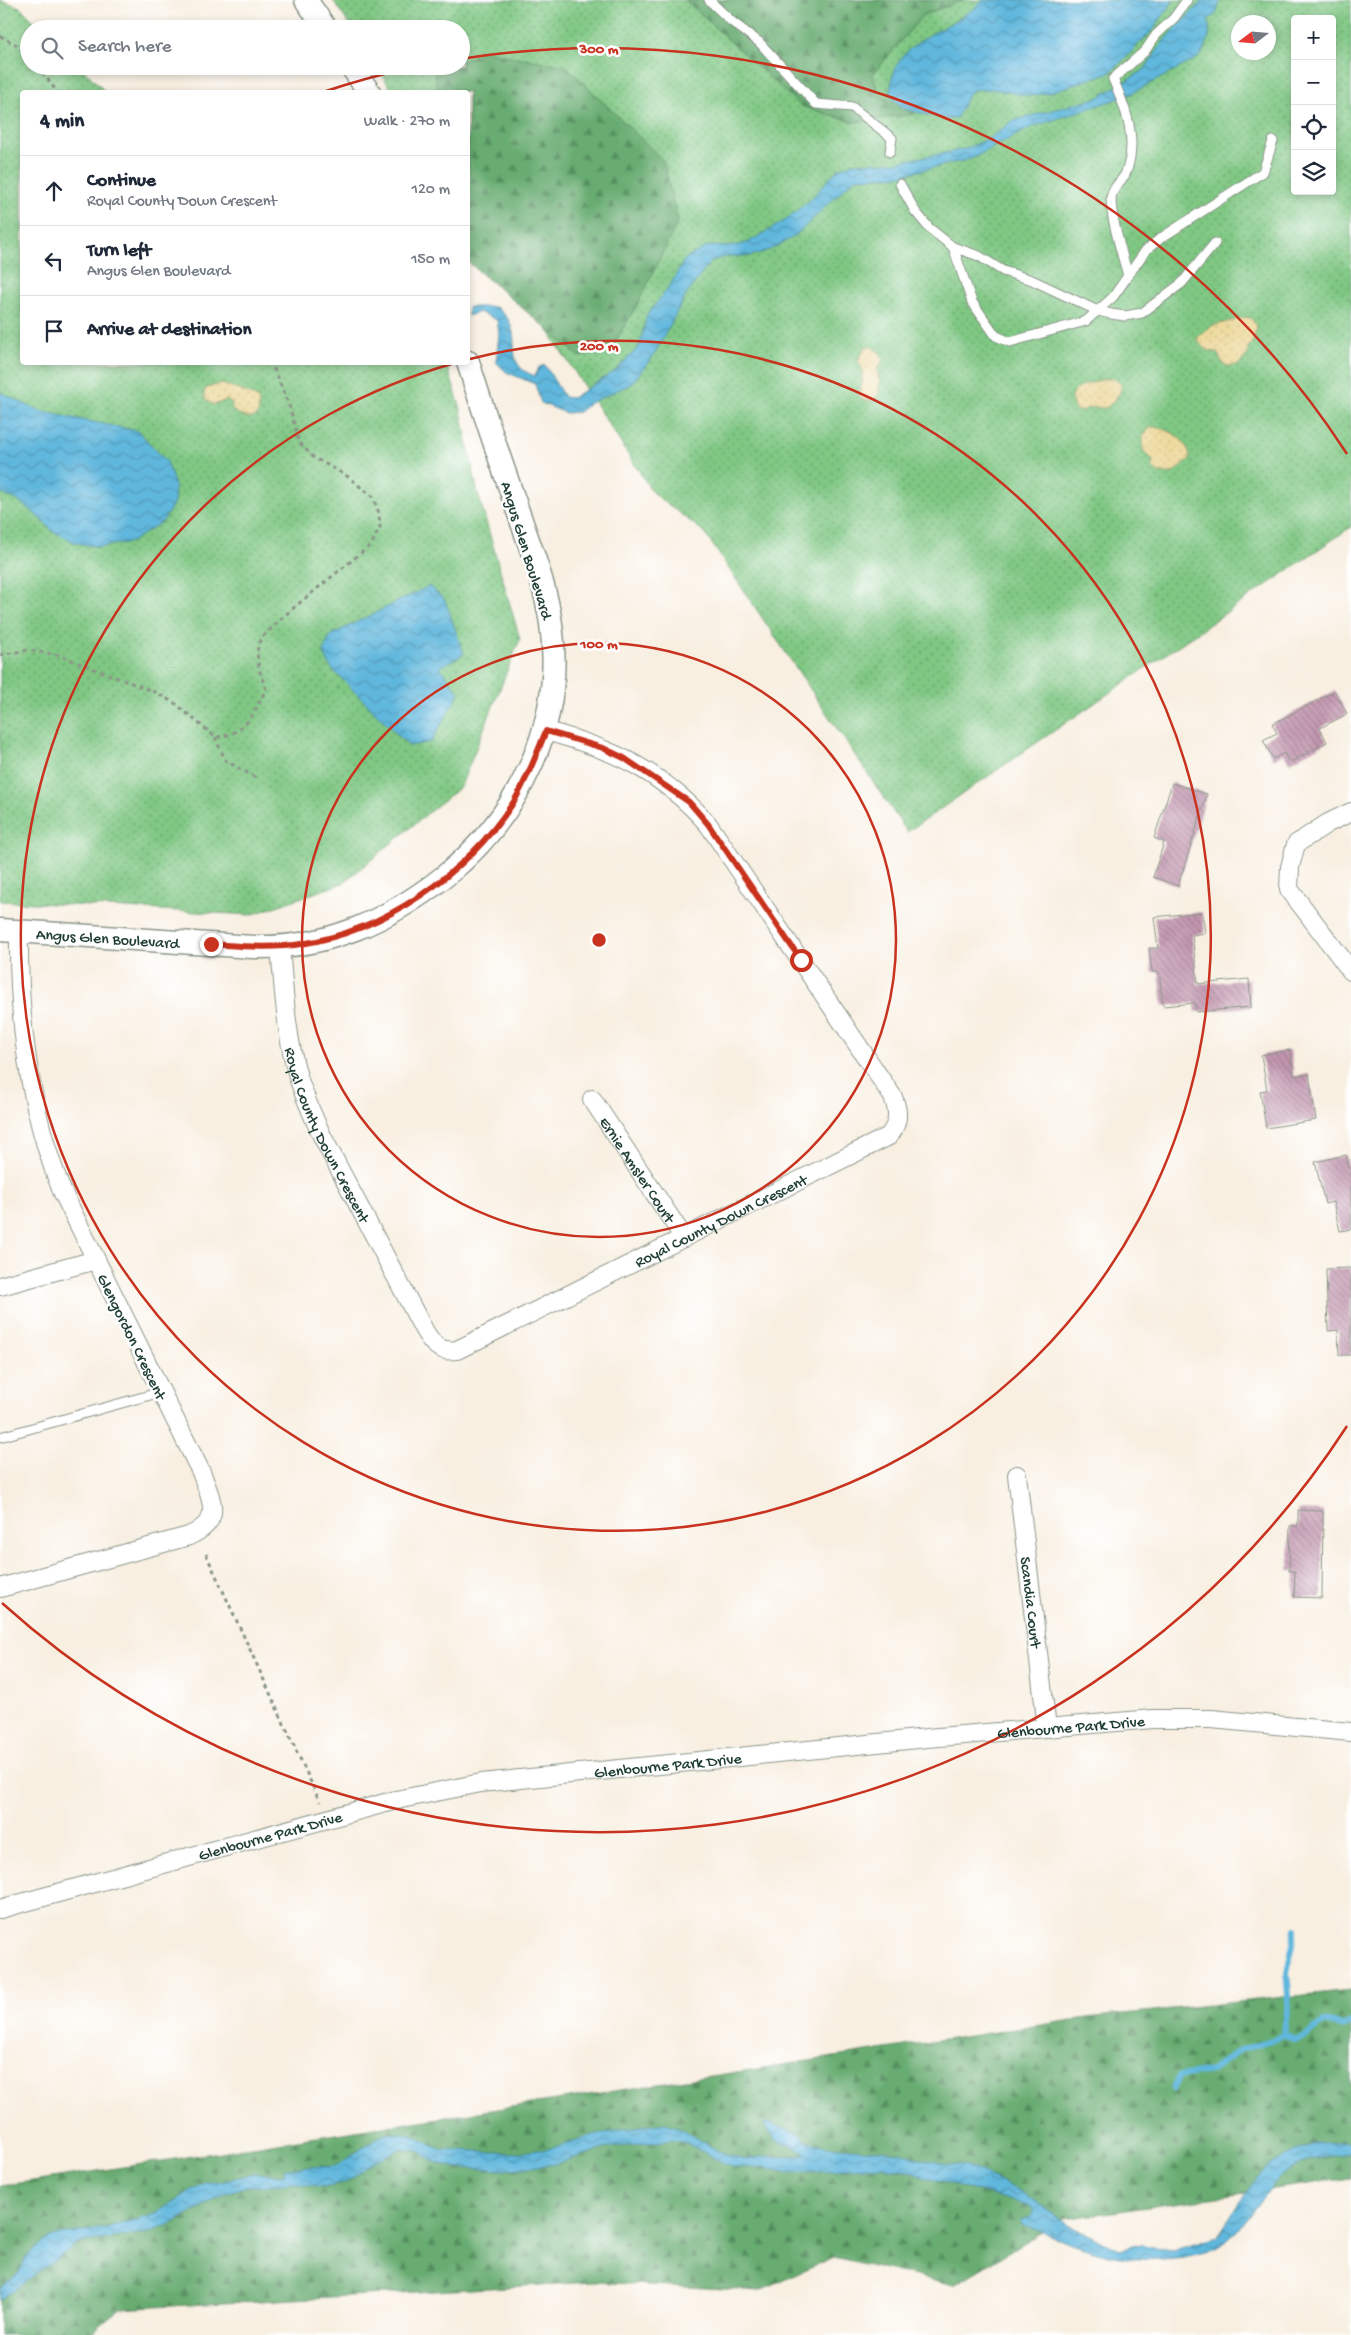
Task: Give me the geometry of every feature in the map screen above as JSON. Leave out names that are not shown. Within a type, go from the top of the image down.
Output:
[{"type":"street","points":[[306,0],[320,20]]},
{"type":"street","points":[[357,75],[368,90]]},
{"type":"street","name":"Angus Glen Boulevard","points":[[10,931],[280,947],[319,941],[368,926],[392,913],[448,874],[490,832],[512,803],[530,771],[546,731],[554,658],[548,608],[536,564],[469,365]]},
{"type":"street","name":"Royal County Down Crescent","points":[[280,947],[289,1035],[299,1080],[310,1108],[323,1138],[424,1330],[438,1348],[450,1351],[457,1350],[881,1142],[895,1129],[898,1119],[897,1107],[893,1097],[726,848],[689,802],[624,758],[603,748],[546,731]]},
{"type":"street","points":[[1351,812],[1328,823],[1296,844],[1290,867],[1289,889],[1351,971]]},
{"type":"street","name":"Glengordon Crescent","points":[[0,1588],[189,1536],[209,1522],[213,1515],[210,1496],[62,1191],[39,1127],[33,1101],[18,974],[10,931]]},
{"type":"street","name":"Ernie Amsler Court","points":[[592,1100],[684,1238]]},
{"type":"street","points":[[0,1286],[96,1260]]},
{"type":"street","name":"Scandia Court","points":[[1017,1475],[1048,1728]]},
{"type":"street","name":"Glenbourne Park Drive","points":[[0,1909],[396,1800],[441,1790],[532,1777],[1153,1719],[1211,1719],[1351,1732]]},
{"type":"lane","points":[[709,0],[731,21],[759,42],[816,104],[852,107],[876,124],[892,138],[890,152]]},
{"type":"lane","points":[[1128,276],[1113,219],[1111,194],[1124,175],[1132,136],[1124,104],[1113,79],[1145,51],[1156,35],[1174,18],[1187,0]]},
{"type":"lane","points":[[952,247],[972,302],[996,336],[1010,342],[1086,321],[1098,311],[1128,276],[1146,250],[1161,238],[1263,172],[1273,141]]},
{"type":"lane","points":[[900,184],[915,212],[929,228],[952,247],[979,256],[1003,271],[1032,280],[1098,311],[1125,316],[1142,313],[1182,283],[1215,243]]},
{"type":"lane","points":[[0,1436],[161,1392]]},
{"type":"path","points":[[0,36],[20,48]]},
{"type":"path","points":[[44,75],[55,90]]},
{"type":"path","points":[[215,737],[237,731],[250,722],[266,689],[259,668],[257,651],[261,638],[291,610],[372,544],[380,527],[379,513],[373,497],[347,476],[313,456],[299,442],[289,405],[272,365]]},
{"type":"path","points":[[0,655],[28,650],[58,655],[146,688],[176,704],[215,737],[225,760],[256,778]]},
{"type":"path","points":[[206,1554],[320,1802]]},
{"type":"green space","points":[[0,0],[20,7],[33,20],[20,20],[20,75],[89,75],[104,90],[20,90],[20,365],[447,365],[460,406],[477,490],[520,639],[461,786],[343,883],[251,915],[0,901]]},
{"type":"green space","points":[[333,0],[1351,0],[1351,527],[907,832],[704,532],[653,493],[470,210],[470,90],[392,90],[382,75],[470,75],[470,20],[346,20]]},
{"type":"green space","points":[[685,0],[964,0],[923,15],[873,74],[879,95],[915,114],[854,122],[801,106]]},
{"type":"green space","points":[[484,51],[566,66],[663,160],[678,221],[639,301],[613,346],[580,357],[470,264],[470,90],[437,90],[435,75],[470,75],[470,57]]},
{"type":"green space","points":[[1351,1990],[1351,2178],[1063,2219],[954,2285],[834,2257],[760,2291],[594,2282],[120,2309],[89,2335],[0,2335],[0,2186],[1086,2018]]},
{"type":"sand","points":[[1247,317],[1252,319],[1257,327],[1252,343],[1248,347],[1248,354],[1238,365],[1227,366],[1222,362],[1217,352],[1205,348],[1197,338],[1211,326]]},
{"type":"sand","points":[[870,346],[880,353],[883,359],[877,371],[880,382],[878,395],[872,400],[864,400],[859,395],[864,373],[858,361],[865,347]]},
{"type":"sand","points":[[1104,379],[1115,379],[1121,385],[1121,390],[1110,405],[1104,408],[1093,407],[1082,411],[1075,410],[1071,399],[1076,390],[1084,385]]},
{"type":"sand","points":[[220,384],[258,399],[259,407],[256,416],[248,418],[232,410],[232,404],[227,400],[213,405],[205,399],[204,392],[207,388]]},
{"type":"sand","points":[[1151,427],[1171,432],[1182,441],[1189,452],[1190,459],[1173,473],[1159,473],[1152,468],[1153,460],[1143,450],[1143,436]]},
{"type":"water","points":[[983,0],[1174,0],[1153,30],[1111,72],[1048,93],[1029,96],[993,89],[973,90],[969,93],[957,117],[947,120],[904,109],[891,97],[892,77],[899,61],[910,49],[970,11]]},
{"type":"water","points":[[1203,0],[1221,0],[1216,14],[1208,20],[1209,35],[1206,45],[1198,58],[1129,95],[1032,127],[971,159],[897,176],[855,178],[795,236],[772,249],[751,256],[730,256],[711,261],[686,295],[654,355],[631,384],[590,403],[579,412],[566,413],[541,403],[535,384],[506,372],[496,362],[499,333],[497,320],[479,312],[470,315],[470,307],[496,307],[509,321],[514,337],[514,353],[519,366],[535,376],[539,367],[545,365],[564,397],[572,398],[615,371],[639,347],[647,315],[669,287],[685,259],[708,246],[728,247],[747,243],[786,220],[811,199],[838,169],[853,163],[897,162],[965,149],[990,138],[1012,121],[1097,98],[1144,70],[1163,42]]},
{"type":"water","points":[[0,392],[39,411],[138,431],[167,462],[175,486],[174,503],[163,521],[131,542],[99,547],[77,543],[54,532],[32,511],[15,499],[0,493]]},
{"type":"water","points":[[429,586],[445,600],[464,654],[440,667],[459,693],[431,742],[409,746],[331,668],[323,651],[331,635]]},
{"type":"water","points":[[665,2123],[681,2128],[718,2151],[744,2160],[765,2156],[793,2157],[809,2153],[776,2140],[764,2124],[769,2123],[798,2134],[806,2141],[827,2146],[901,2152],[923,2160],[969,2167],[1022,2192],[1071,2227],[1120,2249],[1132,2245],[1174,2249],[1217,2236],[1257,2177],[1270,2165],[1293,2152],[1318,2144],[1351,2143],[1351,2154],[1317,2158],[1295,2166],[1274,2184],[1238,2230],[1225,2243],[1219,2246],[1184,2257],[1139,2259],[1100,2253],[1063,2241],[1022,2224],[1020,2219],[1032,2216],[1034,2211],[1030,2206],[899,2169],[880,2167],[789,2173],[762,2167],[733,2168],[686,2143],[673,2140],[607,2148],[555,2164],[504,2170],[459,2168],[437,2163],[417,2150],[400,2149],[375,2161],[347,2182],[323,2187],[295,2183],[243,2187],[226,2193],[176,2222],[148,2233],[78,2243],[0,2300],[0,2289],[19,2273],[27,2255],[52,2236],[105,2228],[153,2215],[205,2182],[222,2182],[253,2173],[284,2175],[285,2168],[336,2166],[385,2133],[411,2135],[440,2149],[512,2153],[549,2149],[592,2135]]},
{"type":"building","points":[[1335,691],[1347,714],[1320,728],[1327,742],[1289,763],[1284,753],[1273,759],[1263,740],[1277,733],[1272,724]]},
{"type":"building","points":[[1172,783],[1207,794],[1178,886],[1153,877],[1164,842],[1154,838]]},
{"type":"building","points":[[1202,912],[1205,933],[1192,935],[1198,984],[1249,979],[1251,1007],[1196,1012],[1195,1003],[1163,1006],[1159,972],[1152,972],[1149,948],[1158,948],[1154,917]]},
{"type":"building","points":[[1290,1050],[1294,1076],[1309,1074],[1316,1120],[1266,1128],[1260,1091],[1267,1090],[1261,1055]]},
{"type":"building","points":[[1346,1155],[1351,1177],[1351,1229],[1340,1231],[1333,1202],[1325,1204],[1315,1162]]},
{"type":"building","points":[[1351,1268],[1351,1355],[1339,1355],[1338,1330],[1328,1331],[1326,1269]]},
{"type":"building","points":[[1298,1510],[1323,1511],[1322,1598],[1294,1597],[1295,1571],[1289,1571],[1290,1526],[1298,1526]]},
{"type":"waterway","points":[[1173,2088],[1179,2076],[1212,2071],[1238,2051],[1274,2040],[1284,2034],[1289,1995],[1287,1973],[1296,1929]]},
{"type":"waterway","points":[[1284,2034],[1295,2040],[1306,2036],[1324,2022],[1342,2026],[1351,2022]]},
{"type":"route","points":[[211,944],[265,947],[300,945],[350,932],[381,920],[428,889],[456,867],[490,832],[522,786],[546,731],[583,741],[624,758],[647,771],[689,802],[726,848],[801,960]]}]
